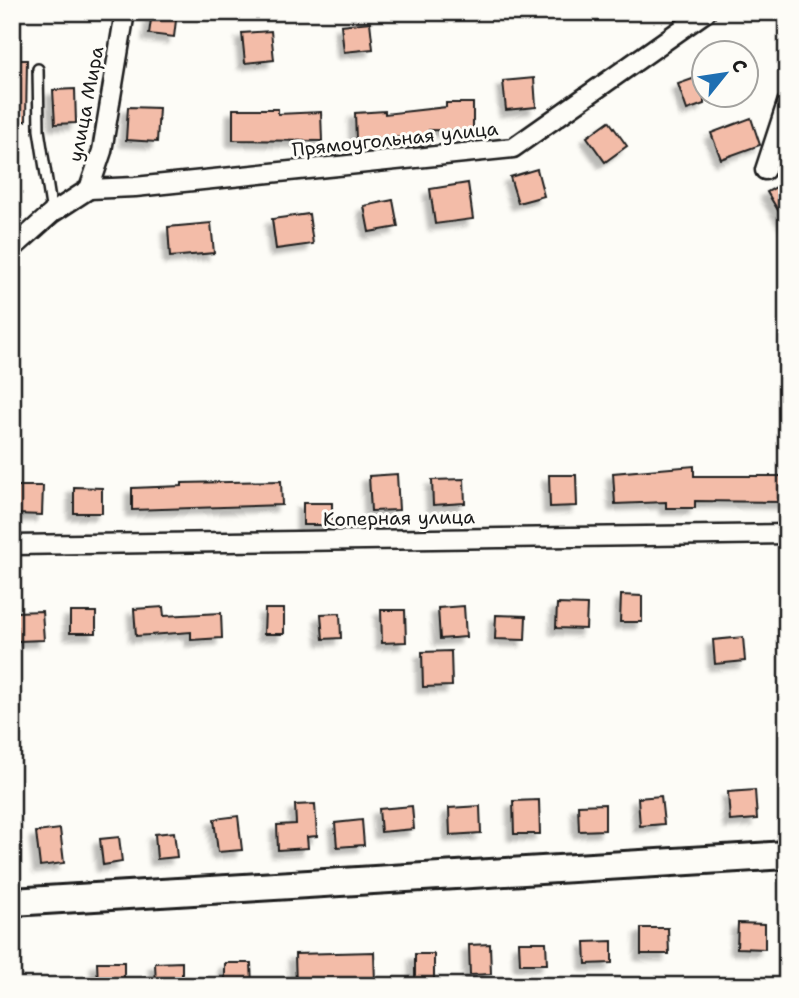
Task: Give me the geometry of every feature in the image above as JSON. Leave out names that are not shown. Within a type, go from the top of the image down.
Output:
[{"type":"main road","points":[[12,902],[787,855]]},
{"type":"street","name":"улица Мира","points":[[12,249],[52,213],[89,189],[103,151],[125,12]]},
{"type":"street","name":"Прямоугольная улица","points":[[89,189],[135,187],[513,148],[706,12]]},
{"type":"street","points":[[765,170],[787,103]]},
{"type":"street","name":"Коперная улица","points":[[12,545],[787,534]]},
{"type":"lane","points":[[38,69],[39,130],[52,213]]},
{"type":"building","points":[[152,12],[177,12],[174,37],[149,34]]},
{"type":"building","points":[[370,22],[373,49],[344,52],[341,25]]},
{"type":"building","points":[[271,31],[274,60],[245,63],[242,33]]},
{"type":"building","points":[[12,60],[27,60],[26,121],[12,121]]},
{"type":"building","points":[[534,78],[536,107],[506,110],[503,81]]},
{"type":"building","points":[[690,80],[690,108],[693,108],[687,110],[678,84]]},
{"type":"building","points":[[75,89],[76,123],[55,124],[53,90]]},
{"type":"building","points":[[446,103],[473,103],[473,131],[429,130],[430,143],[403,146],[402,137],[356,140],[355,113],[385,111],[385,114],[446,107]]},
{"type":"building","points":[[128,107],[159,108],[157,142],[126,140]]},
{"type":"building","points":[[233,109],[278,109],[278,114],[321,112],[322,141],[233,140]]},
{"type":"building","points":[[751,118],[760,145],[721,159],[711,133]]},
{"type":"building","points":[[609,121],[627,146],[605,162],[587,137]]},
{"type":"building","points":[[537,169],[544,196],[518,203],[510,177]]},
{"type":"building","points":[[787,181],[787,225],[767,192]]},
{"type":"building","points":[[468,183],[473,219],[435,224],[430,189]]},
{"type":"building","points":[[393,200],[398,227],[369,232],[364,206]]},
{"type":"building","points":[[309,214],[313,244],[276,249],[272,219]]},
{"type":"building","points":[[211,223],[214,253],[170,257],[168,227]]},
{"type":"building","points":[[694,466],[694,476],[787,476],[787,502],[695,501],[695,508],[666,508],[666,502],[615,504],[613,473]]},
{"type":"building","points":[[397,474],[399,510],[371,511],[369,476]]},
{"type":"building","points":[[549,475],[576,475],[577,506],[550,507]]},
{"type":"building","points":[[464,479],[465,503],[433,505],[432,480]]},
{"type":"building","points":[[281,481],[282,505],[132,510],[132,488],[182,486],[182,483]]},
{"type":"building","points":[[16,486],[43,486],[42,515],[16,514]]},
{"type":"building","points":[[74,487],[102,488],[102,513],[74,513]]},
{"type":"building","points":[[303,503],[332,503],[332,525],[303,525]]},
{"type":"building","points":[[621,595],[642,596],[642,622],[620,622]]},
{"type":"building","points":[[557,604],[587,605],[586,629],[556,628]]},
{"type":"building","points":[[464,606],[466,637],[440,639],[438,608]]},
{"type":"building","points":[[163,607],[164,616],[221,613],[222,638],[191,640],[191,632],[136,636],[134,609]]},
{"type":"building","points":[[265,609],[284,609],[284,634],[264,634]]},
{"type":"building","points":[[381,610],[405,610],[406,642],[382,643]]},
{"type":"building","points":[[42,611],[44,640],[18,641],[16,612]]},
{"type":"building","points":[[70,612],[96,612],[96,633],[70,633]]},
{"type":"building","points":[[340,613],[341,638],[323,639],[321,614]]},
{"type":"building","points":[[496,615],[526,616],[525,640],[495,639]]},
{"type":"building","points":[[743,637],[745,661],[715,664],[713,640]]},
{"type":"building","points":[[451,651],[452,686],[423,687],[422,652]]},
{"type":"building","points":[[755,790],[757,819],[730,821],[728,792]]},
{"type":"building","points":[[661,796],[664,824],[640,826],[638,798]]},
{"type":"building","points":[[539,800],[540,834],[514,834],[513,801]]},
{"type":"building","points":[[315,804],[317,836],[307,837],[308,848],[278,850],[277,825],[296,824],[295,805]]},
{"type":"building","points":[[605,804],[605,830],[579,831],[578,805]]},
{"type":"building","points":[[412,806],[414,829],[381,832],[379,809]]},
{"type":"building","points":[[480,806],[481,833],[450,835],[449,808]]},
{"type":"building","points":[[238,816],[242,850],[218,852],[214,819]]},
{"type":"building","points":[[362,820],[364,845],[337,847],[335,823]]},
{"type":"building","points":[[60,829],[64,863],[40,866],[36,832]]},
{"type":"building","points":[[174,832],[177,857],[157,859],[155,834]]},
{"type":"building","points":[[119,837],[122,862],[103,865],[100,839]]},
{"type":"building","points":[[738,923],[765,924],[765,949],[737,948]]},
{"type":"building","points":[[641,928],[668,928],[669,954],[641,954]]},
{"type":"building","points":[[612,941],[612,963],[586,964],[585,942]]},
{"type":"building","points":[[519,942],[546,942],[547,964],[520,964]]},
{"type":"building","points":[[490,944],[491,974],[470,975],[469,945]]},
{"type":"building","points":[[374,952],[375,982],[296,986],[295,954]]},
{"type":"building","points":[[415,954],[434,954],[434,985],[415,985]]},
{"type":"building","points":[[97,962],[124,962],[124,984],[98,984]]},
{"type":"building","points":[[182,962],[182,985],[156,985],[155,963]]},
{"type":"building","points":[[225,963],[251,963],[252,985],[225,985]]}]
